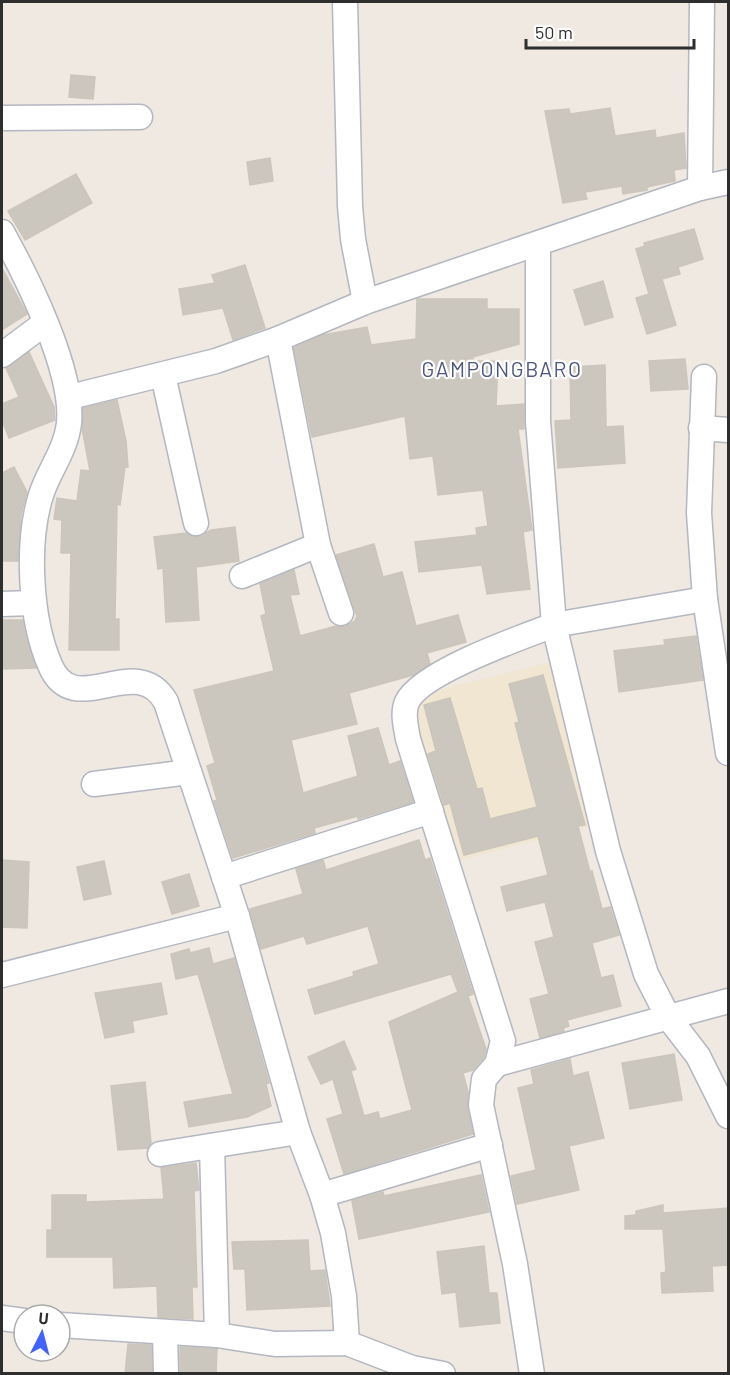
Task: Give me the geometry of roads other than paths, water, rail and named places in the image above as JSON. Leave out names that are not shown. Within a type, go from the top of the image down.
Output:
[{"type":"street","points":[[345,2],[350,206],[353,239],[365,302]]},
{"type":"street","points":[[700,188],[702,2]]},
{"type":"street","points":[[2,118],[140,117]]},
{"type":"street","points":[[69,397],[216,361],[278,339],[365,302],[700,188],[729,182]]},
{"type":"street","points":[[2,232],[24,273],[45,322],[69,397],[69,425],[60,456],[42,493],[38,508],[33,556],[33,603],[49,664],[56,676],[72,687],[92,688],[132,681],[148,682],[156,687],[166,702],[237,916],[298,1132],[322,1195],[344,1296],[347,1343]]},
{"type":"street","points":[[538,244],[538,421],[554,625],[608,851],[646,974],[668,1017],[698,1056],[729,1116]]},
{"type":"street","points":[[2,355],[45,322]]},
{"type":"street","points":[[278,339],[318,545],[341,613]]},
{"type":"street","points":[[163,375],[196,523]]},
{"type":"street","points":[[704,376],[699,513],[705,599],[729,753]]},
{"type":"street","points":[[701,428],[729,430]]},
{"type":"street","points":[[242,576],[318,545]]},
{"type":"street","points":[[531,1374],[515,1264],[481,1105],[484,1079],[497,1064],[502,1041],[501,1033],[408,739],[405,717],[407,703],[413,694],[438,675],[554,625],[705,599]]},
{"type":"street","points":[[2,604],[33,603]]},
{"type":"street","points":[[94,784],[189,772]]},
{"type":"street","points":[[224,877],[431,811]]},
{"type":"street","points":[[2,975],[237,916]]},
{"type":"street","points":[[497,1064],[668,1017],[714,1007],[729,1001]]},
{"type":"street","points":[[160,1154],[298,1132]]},
{"type":"street","points":[[322,1195],[490,1145]]},
{"type":"street","points":[[212,1146],[217,1335]]},
{"type":"street","points":[[72,1326],[217,1335],[276,1344],[347,1343],[412,1368],[443,1374]]},
{"type":"street","points":[[165,1332],[166,1374]]},
{"type":"district","name":"GAMPONGBARO","points":[[502,370]]}]
